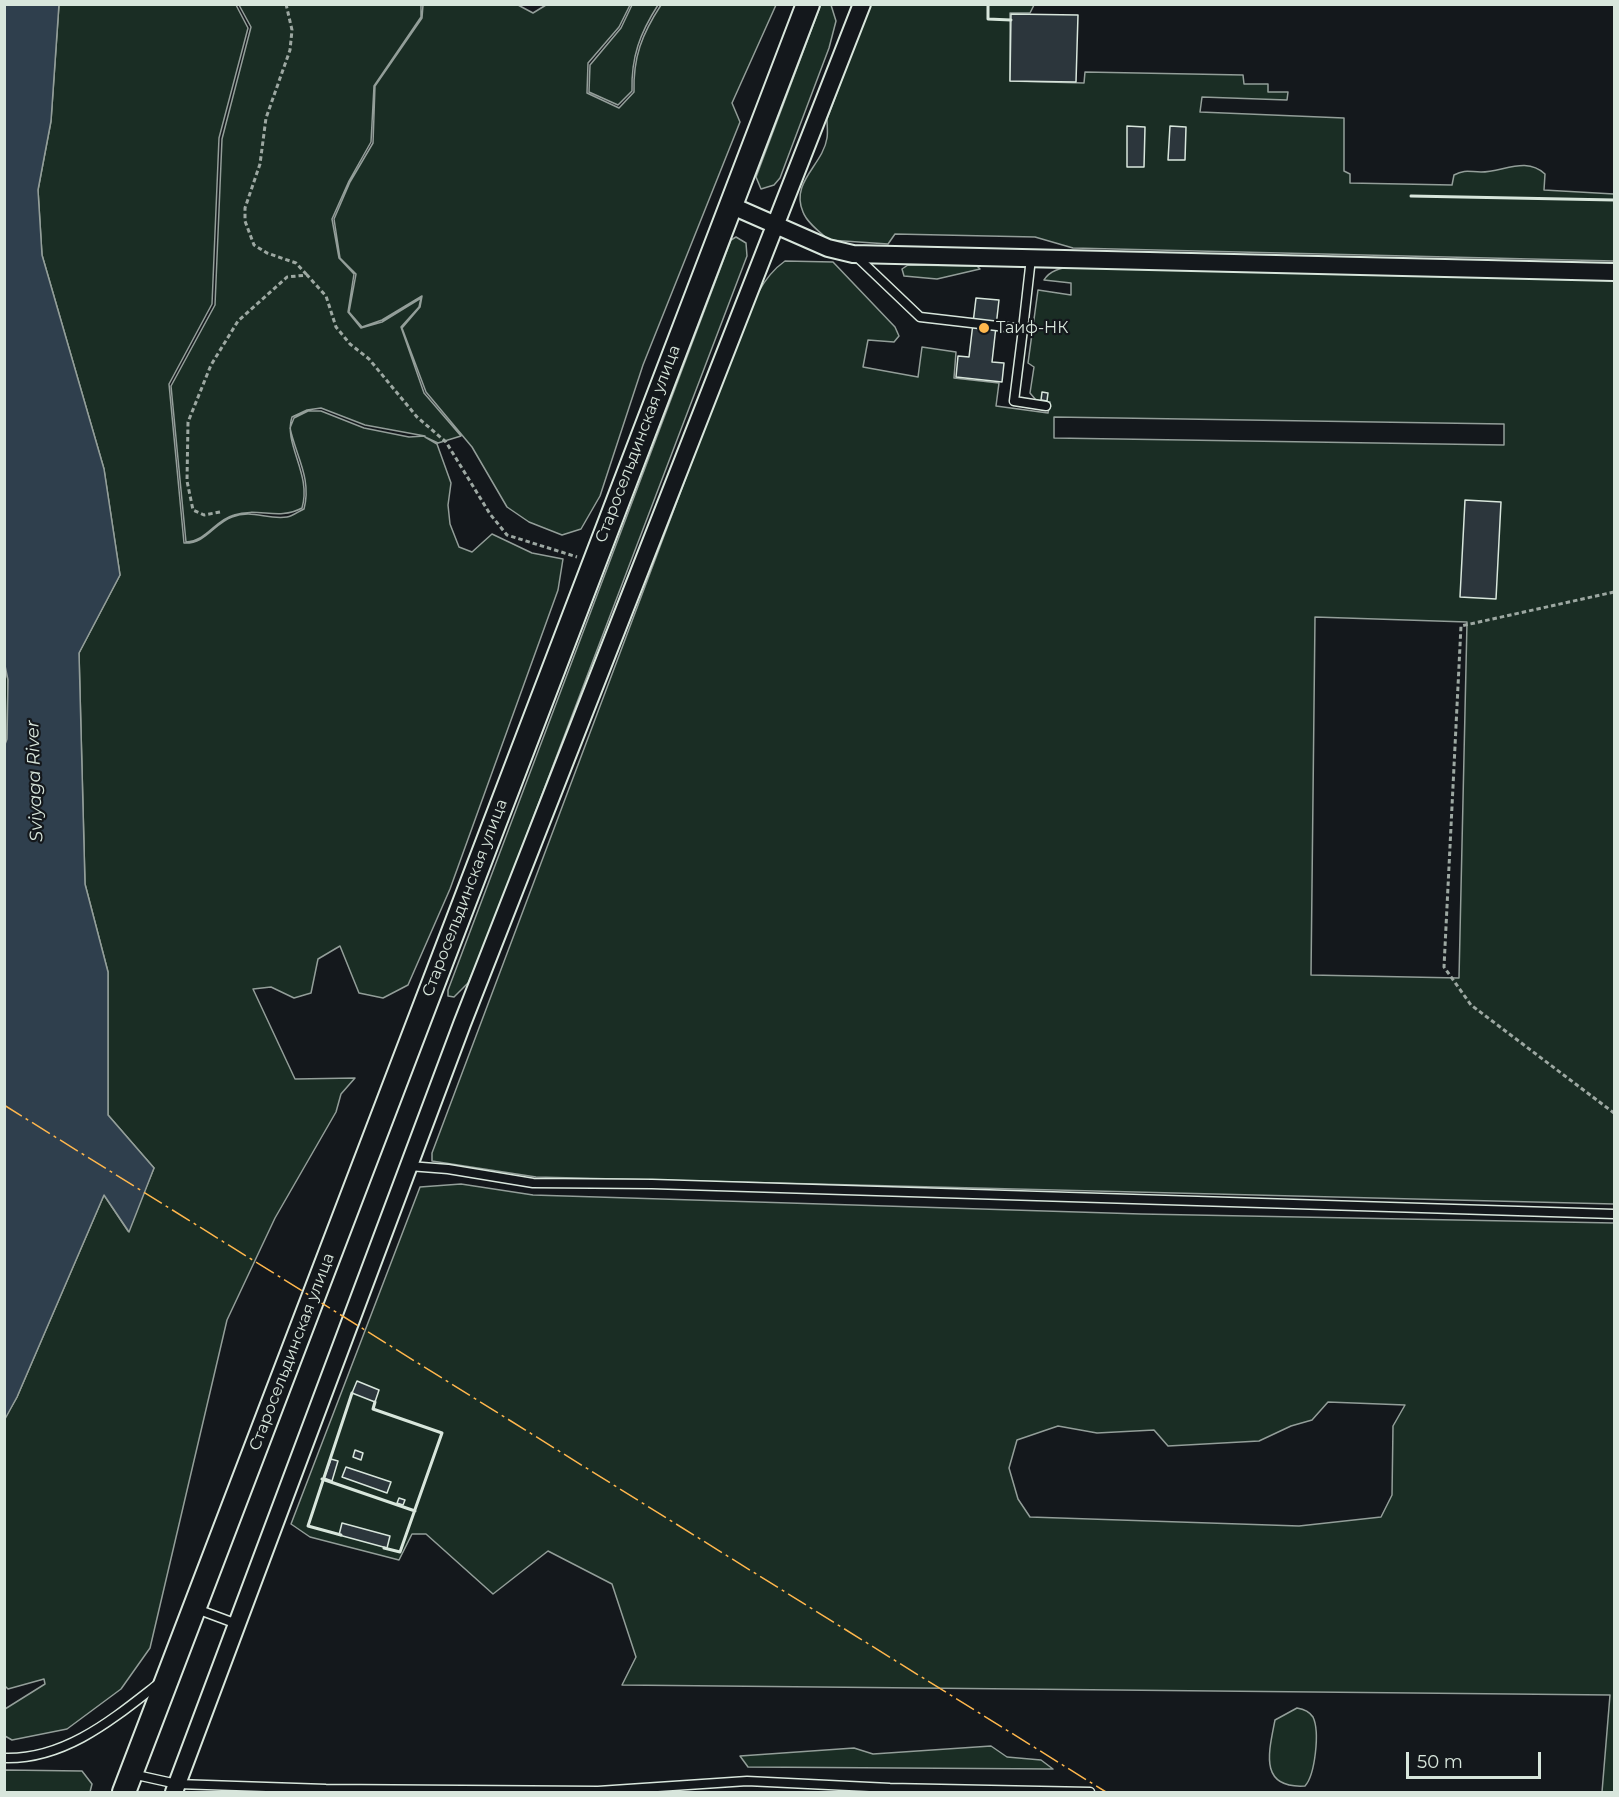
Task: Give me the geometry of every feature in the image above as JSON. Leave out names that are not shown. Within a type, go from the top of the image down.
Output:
[{"type":"main road","name":"Старосельдинская улица","points":[[127,1783],[808,4]]},
{"type":"street","points":[[175,1788],[409,1166],[862,4]]},
{"type":"street","points":[[730,205],[828,248],[853,254],[1614,272]]},
{"type":"lane","points":[[853,254],[920,317],[1023,328]]},
{"type":"lane","points":[[1031,258],[1014,401],[1046,406]]},
{"type":"lane","points":[[409,1166],[448,1169],[533,1183],[652,1184],[1614,1214]]},
{"type":"lane","points":[[194,1608],[237,1624]]},
{"type":"lane","points":[[4,1758],[26,1759],[57,1750],[104,1726],[168,1676]]},
{"type":"lane","points":[[127,1783],[175,1788],[327,1791],[598,1791],[747,1781],[890,1788],[1090,1792]]},
{"type":"path","points":[[286,4],[292,30],[290,50],[266,118],[260,164],[245,208],[245,221],[254,245],[267,253],[296,263],[326,296],[336,327],[350,344],[369,359],[417,417],[446,442],[490,514],[507,535],[526,543],[561,549],[593,563]]},
{"type":"path","points":[[220,512],[204,515],[193,510],[187,481],[188,422],[211,365],[238,321],[287,277],[307,275]]},
{"type":"path","points":[[1614,592],[1461,626],[1444,967],[1471,1005],[1614,1113]]},
{"type":"green space","points":[[821,4],[831,5],[836,21],[829,48],[780,178],[774,185],[761,189],[756,177]]},
{"type":"green space","points":[[59,5],[236,5],[248,28],[219,138],[212,304],[169,384],[184,543],[204,537],[225,520],[239,515],[253,514],[280,518],[289,516],[304,509],[306,498],[305,478],[290,430],[303,483],[302,508],[277,514],[252,512],[234,515],[221,521],[200,538],[186,542],[171,386],[215,305],[222,139],[251,27],[239,5],[421,5],[421,17],[374,86],[371,142],[349,181],[332,219],[339,258],[354,274],[348,312],[361,328],[382,322],[421,298],[419,307],[401,327],[424,393],[461,436],[438,443],[425,437],[437,444],[451,483],[448,505],[450,524],[459,547],[472,552],[492,534],[532,553],[563,559],[558,590],[450,889],[408,985],[383,998],[359,993],[340,946],[318,959],[311,993],[294,998],[271,987],[253,989],[295,1079],[355,1078],[341,1094],[336,1112],[275,1218],[227,1320],[150,1648],[121,1689],[67,1729],[12,1740],[5,1736],[5,1709],[45,1684],[44,1679],[8,1689],[5,1686],[4,1419],[17,1397],[104,1195],[128,1231],[154,1168],[108,1115],[108,972],[85,884],[79,653],[120,575],[104,469],[42,255],[38,190],[51,121]],"holes":[[[321,408],[365,425],[425,436],[409,437],[364,428],[321,411],[308,411],[294,418],[290,427],[292,417],[307,410]]]},
{"type":"green space","points":[[423,5],[518,5],[533,13],[546,5],[630,5],[619,27],[588,63],[587,93],[619,108],[634,92],[635,68],[640,46],[661,5],[776,5],[732,103],[740,122],[643,365],[600,496],[581,529],[562,535],[529,522],[507,507],[472,447],[426,392],[402,328],[420,307],[422,296],[382,320],[362,327],[349,312],[356,274],[340,258],[334,219],[350,182],[373,143],[375,86],[422,18]]},
{"type":"green space","points":[[632,5],[658,5],[646,25],[638,46],[633,67],[632,91],[618,105],[589,92],[590,65],[621,28]]},
{"type":"green space","points":[[870,5],[1034,5],[1030,13],[1010,13],[1010,81],[1084,83],[1085,72],[1243,75],[1244,84],[1268,84],[1268,92],[1288,92],[1287,100],[1202,97],[1200,112],[1344,118],[1344,171],[1350,174],[1350,183],[1452,185],[1454,175],[1461,172],[1481,172],[1522,165],[1538,169],[1545,174],[1544,190],[1614,194],[1614,261],[1073,248],[1035,237],[895,234],[888,244],[829,240],[814,228],[805,216],[800,201],[801,192],[824,148],[827,119]]},
{"type":"green space","points":[[736,237],[746,243],[747,256],[484,947],[468,983],[454,997],[448,996],[448,990],[731,240]]},
{"type":"green space","points":[[785,261],[833,262],[895,327],[899,336],[894,342],[868,340],[863,367],[918,377],[922,347],[956,352],[954,378],[999,383],[996,406],[1048,413],[1050,402],[1036,400],[1030,393],[1034,367],[1028,363],[1038,290],[1071,295],[1071,283],[1044,280],[1053,272],[1072,266],[1614,279],[1614,1204],[536,1177],[432,1161],[432,1153],[732,355],[752,304],[766,280]],"holes":[[[1054,417],[1504,424],[1504,445],[1054,438]],[[1315,617],[1467,622],[1459,978],[1311,975]]]},
{"type":"green space","points":[[908,265],[977,266],[980,269],[937,279],[904,276],[902,269]]},
{"type":"green space","points":[[4,661],[8,680],[5,747]]},
{"type":"green space","points":[[461,1184],[533,1195],[1141,1214],[1614,1223],[1614,1792],[1602,1792],[1610,1695],[622,1685],[636,1657],[612,1584],[548,1551],[493,1594],[426,1534],[412,1534],[399,1560],[310,1537],[291,1524],[420,1187]],"holes":[[[1328,1402],[1405,1405],[1393,1426],[1392,1495],[1381,1517],[1299,1526],[1030,1517],[1018,1499],[1009,1468],[1017,1440],[1058,1426],[1097,1433],[1154,1430],[1168,1446],[1259,1441],[1291,1426],[1312,1420]]]},
{"type":"green space","points":[[1297,1708],[1313,1717],[1316,1733],[1314,1763],[1305,1786],[1290,1785],[1280,1781],[1273,1775],[1270,1766],[1269,1755],[1275,1720]]},
{"type":"green space","points":[[991,1746],[1007,1757],[1041,1760],[1053,1769],[748,1767],[740,1756],[854,1748],[873,1754]]},
{"type":"green space","points":[[5,1770],[82,1771],[92,1784],[90,1792],[5,1792]]},
{"type":"water","name":"Sviyaga River","points":[[59,4],[51,121],[38,190],[42,255],[104,469],[120,575],[79,653],[85,884],[108,972],[108,1115],[154,1168],[129,1232],[104,1195],[17,1397],[5,1419],[4,747],[7,739],[8,680],[4,661],[4,5]]},
{"type":"building","points":[[1011,14],[1078,15],[1076,82],[1010,81]]},
{"type":"building","points":[[1127,126],[1145,127],[1144,167],[1127,167]]},
{"type":"building","points":[[1170,126],[1186,127],[1185,160],[1168,160]]},
{"type":"building","name":"Таиф-НК","points":[[976,298],[999,300],[992,362],[1004,363],[1002,382],[956,377],[958,356],[969,357]]},
{"type":"building","points":[[1042,392],[1048,393],[1047,401],[1041,400]]},
{"type":"building","points":[[1465,500],[1501,502],[1496,599],[1460,597]]},
{"type":"building","points":[[357,1381],[379,1390],[375,1402],[352,1393]]},
{"type":"building","points":[[355,1450],[363,1453],[361,1460],[353,1457]]},
{"type":"building","points":[[331,1459],[338,1461],[332,1481],[324,1478]]},
{"type":"building","points":[[346,1467],[391,1482],[387,1493],[342,1477]]},
{"type":"building","points":[[399,1498],[405,1500],[403,1505],[397,1503]]},
{"type":"building","points":[[342,1523],[390,1536],[387,1548],[339,1535]]},
{"type":"wall","points":[[988,4],[988,19],[1011,20]]},
{"type":"wall","points":[[1411,196],[1614,200]]},
{"type":"wall","points":[[341,1535],[308,1526],[352,1393]]},
{"type":"wall","points":[[375,1402],[373,1409],[442,1433],[400,1552],[384,1548]]},
{"type":"wall","points":[[322,1479],[415,1511]]},
{"type":"power","points":[[4,1105],[1106,1792]]},
{"type":"place","name":"Таиф-НК","points":[[984,328]]}]
